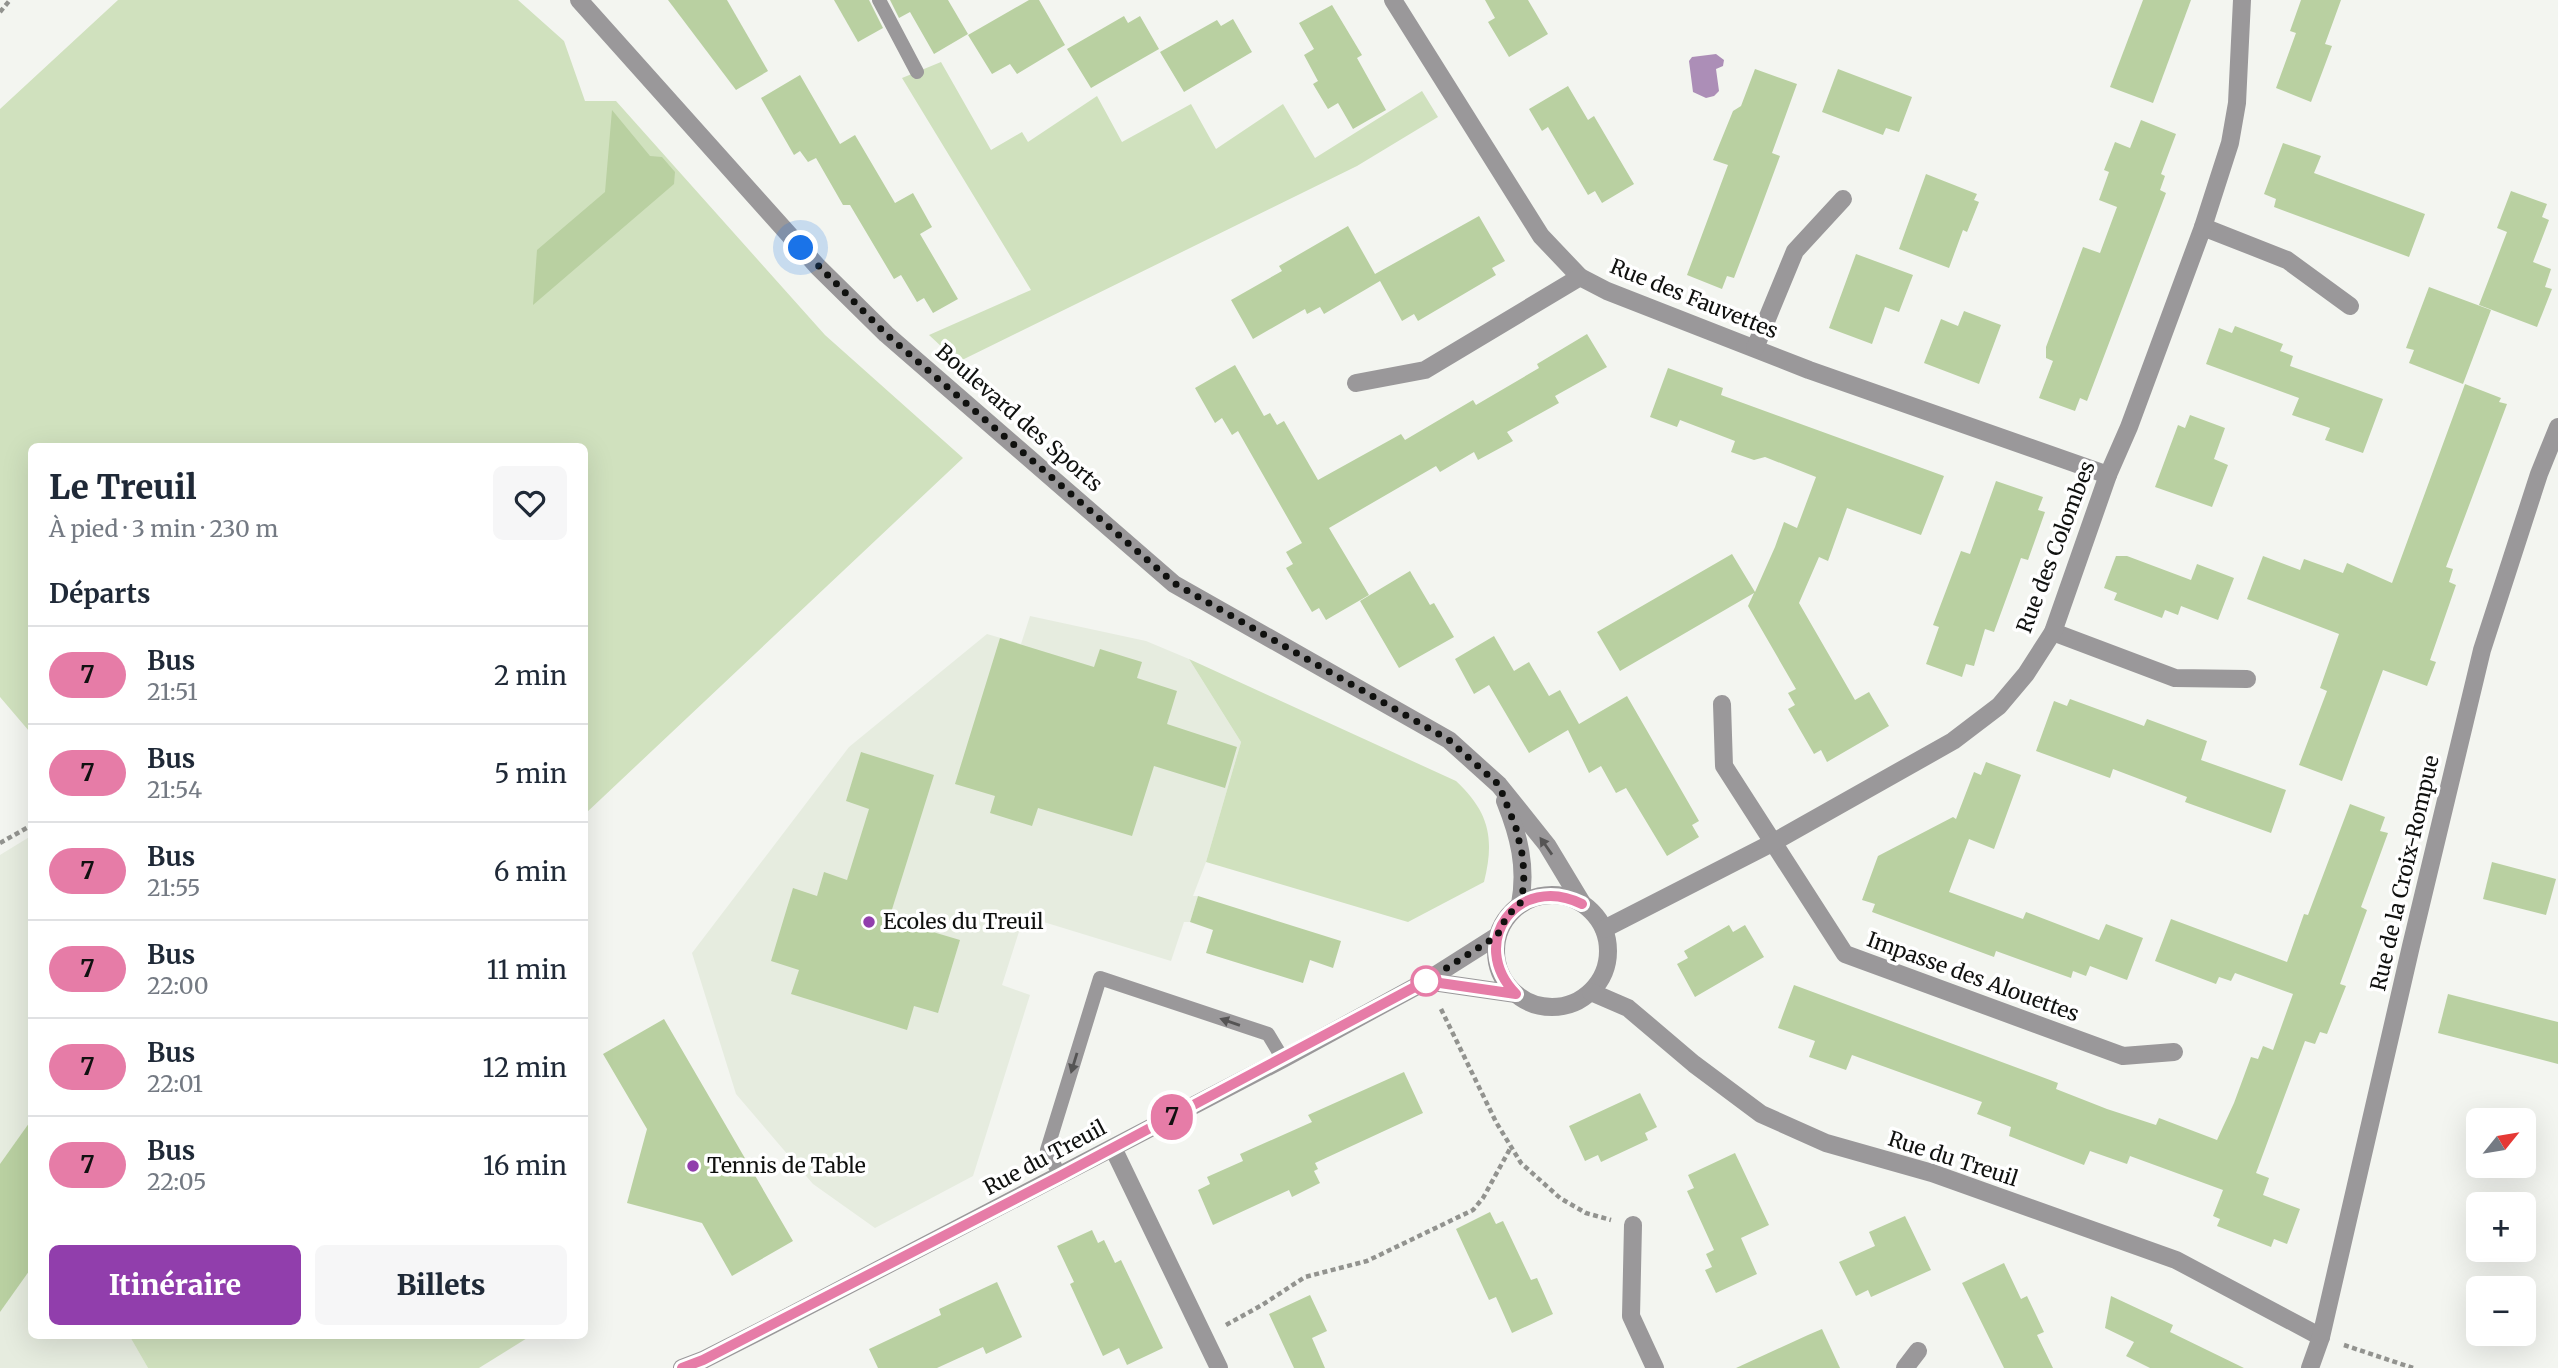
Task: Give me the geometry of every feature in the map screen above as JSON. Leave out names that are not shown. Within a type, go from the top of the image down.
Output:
[{"type":"street","name":"Boulevard des Sports","points":[[579,0],[818,267],[867,315],[1174,583],[1449,740],[1499,785],[1547,845],[1582,904]]},
{"type":"street","name":"Rue des Fauvettes","points":[[1393,0],[1541,236],[1580,277],[1809,370],[2108,475]]},
{"type":"street","name":"Rue des Colombes","points":[[1604,929],[1772,843],[1953,741],[1999,706],[2026,674],[2053,632],[2108,475],[2129,427],[2203,227],[2230,143],[2237,103],[2242,0]]},
{"type":"street","points":[[1755,348],[1795,251],[1843,200]]},
{"type":"street","points":[[2203,227],[2287,260],[2350,306]]},
{"type":"street","points":[[1356,383],[1425,370],[1580,277]]},
{"type":"street","name":"Rue de la Croix-Rompue","points":[[2310,1368],[2321,1337],[2482,650],[2539,474],[2558,427]]},
{"type":"street","points":[[2053,632],[2175,678],[2247,679]]},
{"type":"street","name":"Impasse des Alouettes","points":[[1722,704],[1724,766],[1845,954],[2123,1056],[2174,1052]]},
{"type":"street","name":"Boulevard des Sports","points":[[1499,785],[1516,828],[1523,858],[1524,885],[1520,904]]},
{"type":"street","points":[[1550,894],[1567,896],[1582,904],[1595,915],[1604,929],[1608,946],[1607,962],[1601,978],[1591,992],[1577,1001],[1546,1007],[1530,1003],[1516,994],[1500,974],[1496,962],[1497,936],[1507,916],[1520,904],[1534,897],[1550,894]]},
{"type":"street","name":"Rue du Treuil","points":[[682,1368],[703,1360],[1283,1059],[1426,981],[1497,936]]},
{"type":"street","points":[[1426,981],[1516,994]]},
{"type":"street","name":"Rue du Treuil","points":[[1591,992],[1628,1008],[1694,1064],[1760,1114],[1826,1143],[1932,1173],[2176,1260],[2321,1337]]},
{"type":"street","points":[[1113,1148],[1219,1368]]},
{"type":"street","points":[[1633,1226],[1631,1316],[1654,1368]]},
{"type":"street","points":[[1905,1368],[1917,1351]]},
{"type":"lane","points":[[879,0],[917,72]]},
{"type":"lane","points":[[1060,1176],[1047,1150],[1100,978],[1268,1034],[1283,1059]]},
{"type":"path","points":[[0,12],[10,0]]},
{"type":"path","points":[[0,844],[28,827]]},
{"type":"path","points":[[1426,981],[1496,1122],[1521,1163],[1560,1198],[1586,1213],[1633,1226]]},
{"type":"path","points":[[1204,1335],[1262,1305],[1305,1277],[1367,1262],[1473,1210],[1483,1198],[1511,1147]]},
{"type":"path","points":[[2321,1337],[2413,1368]]},
{"type":"shaded area","points":[[1716,54],[1724,60],[1723,66],[1716,69],[1719,91],[1706,98],[1693,92],[1689,61],[1692,57]]},
{"type":"shaded area","name":"Ecoles du Treuil","points":[[1030,616],[1146,641],[1189,659],[1241,742],[1206,862],[1193,896],[1198,896],[1190,922],[1184,922],[1171,961],[1024,916],[1002,985],[1030,995],[973,1176],[875,1228],[813,1184],[736,1094],[692,953],[849,747],[987,634],[1021,644]]},
{"type":"shaded area","points":[[28,838],[28,1339],[131,1339],[148,1368],[0,1368],[0,855]]},
{"type":"green space","points":[[118,0],[518,0],[564,41],[585,101],[616,101],[825,335],[963,458],[588,811],[588,443],[28,443],[28,730],[0,697],[0,109]]},
{"type":"green space","points":[[941,62],[991,150],[1022,132],[1028,142],[1097,96],[1122,142],[1191,104],[1216,149],[1283,104],[1315,158],[1422,91],[1438,117],[1357,166],[958,362],[929,335],[1031,290],[902,78]]},
{"type":"green space","points":[[1189,659],[1456,781],[1476,804],[1486,827],[1489,852],[1484,882],[1408,922],[1206,862],[1241,742]]},
{"type":"green space","points":[[131,1339],[526,1339],[479,1368],[148,1368]]},
{"type":"building","points":[[668,0],[727,0],[768,71],[736,90]]},
{"type":"building","points":[[834,0],[869,0],[883,28],[858,42]]},
{"type":"building","points":[[890,0],[948,0],[968,34],[934,54],[910,12],[899,18]]},
{"type":"building","points":[[1029,0],[1039,0],[1065,45],[1017,74],[1010,64],[992,74],[968,35]]},
{"type":"building","points":[[1485,0],[1528,0],[1548,34],[1509,57],[1488,22],[1495,18]]},
{"type":"building","points":[[2143,0],[2191,0],[2153,103],[2110,87]]},
{"type":"building","points":[[2301,0],[2341,0],[2325,44],[2332,46],[2311,102],[2276,88],[2296,33],[2290,31]]},
{"type":"building","points":[[1332,5],[1362,55],[1357,58],[1386,110],[1353,129],[1338,103],[1328,109],[1313,84],[1318,81],[1304,55],[1314,49],[1299,23]]},
{"type":"building","points":[[1124,16],[1128,23],[1140,16],[1159,49],[1091,88],[1067,49]]},
{"type":"building","points":[[1233,19],[1252,52],[1184,92],[1160,52],[1217,20],[1221,26]]},
{"type":"building","points":[[1755,69],[1797,84],[1772,153],[1780,156],[1734,278],[1727,276],[1722,289],[1687,275],[1728,165],[1713,160],[1733,111],[1741,106]]},
{"type":"building","points":[[1838,69],[1912,97],[1899,132],[1886,128],[1883,135],[1822,112]]},
{"type":"building","points":[[800,75],[840,144],[855,135],[895,203],[913,193],[932,227],[920,234],[958,299],[933,313],[924,298],[917,302],[901,275],[894,279],[850,205],[843,205],[816,158],[808,162],[800,151],[794,155],[761,98]]},
{"type":"building","points":[[1568,86],[1588,120],[1594,116],[1634,184],[1602,203],[1595,191],[1588,195],[1548,127],[1542,131],[1529,109]]},
{"type":"building","points":[[612,110],[650,156],[662,157],[675,172],[674,184],[533,305],[537,250],[605,192]]},
{"type":"building","points":[[2141,120],[2176,134],[2161,174],[2165,176],[2160,190],[2166,193],[2087,401],[2080,398],[2075,411],[2039,398],[2053,361],[2046,358],[2046,347],[2083,247],[2100,253],[2117,207],[2099,200],[2109,172],[2104,170],[2115,142],[2130,148]]},
{"type":"building","points":[[2283,143],[2321,156],[2314,173],[2425,214],[2409,257],[2274,207],[2276,199],[2264,194]]},
{"type":"building","points":[[1926,174],[1977,194],[1974,200],[1979,202],[1967,232],[1963,230],[1949,268],[1899,249]]},
{"type":"building","points":[[2511,191],[2547,204],[2542,217],[2549,220],[2533,262],[2551,269],[2545,287],[2552,289],[2537,327],[2479,305],[2507,232],[2497,228]]},
{"type":"building","points":[[1479,216],[1505,261],[1492,268],[1496,275],[1418,321],[1414,314],[1402,321],[1380,281],[1324,314],[1320,307],[1307,314],[1305,309],[1253,339],[1231,300],[1282,271],[1279,266],[1348,226],[1375,274]]},
{"type":"building","points":[[1856,254],[1913,275],[1899,312],[1885,307],[1872,344],[1829,328]]},
{"type":"building","points":[[2429,287],[2491,310],[2463,384],[2409,363],[2414,350],[2406,348]]},
{"type":"building","points":[[1964,311],[2001,325],[1979,384],[1924,363],[1941,319],[1958,326]]},
{"type":"building","points":[[2235,326],[2283,344],[2280,351],[2293,356],[2290,366],[2383,399],[2363,453],[2325,440],[2330,428],[2292,415],[2299,398],[2206,364],[2219,328],[2232,333]]},
{"type":"building","points":[[1587,334],[1607,367],[1555,396],[1559,403],[1507,432],[1513,441],[1478,460],[1474,452],[1440,472],[1436,466],[1329,528],[1369,595],[1326,620],[1319,608],[1312,612],[1286,568],[1293,564],[1286,552],[1302,543],[1238,431],[1232,435],[1222,418],[1215,423],[1195,388],[1235,365],[1264,416],[1270,413],[1277,425],[1284,421],[1318,480],[1401,434],[1405,440],[1473,400],[1476,405],[1539,368],[1537,364]]},
{"type":"building","points":[[1668,368],[1723,388],[1721,395],[1944,476],[1921,535],[1847,508],[1828,561],[1819,557],[1799,603],[1855,700],[1869,692],[1889,726],[1827,762],[1821,750],[1814,754],[1788,709],[1795,705],[1788,693],[1796,689],[1748,606],[1754,593],[1620,671],[1597,632],[1732,554],[1755,592],[1784,522],[1797,528],[1816,477],[1765,457],[1754,460],[1731,452],[1735,441],[1680,420],[1677,427],[1650,417]]},
{"type":"building","points":[[2465,384],[2501,398],[2499,402],[2507,404],[2446,567],[2453,569],[2449,582],[2456,585],[2430,660],[2436,662],[2427,686],[2383,670],[2342,781],[2299,765],[2327,691],[2320,688],[2339,634],[2247,599],[2263,556],[2300,570],[2304,559],[2343,573],[2347,563],[2392,583]]},
{"type":"building","points":[[2190,415],[2225,428],[2214,459],[2228,465],[2212,507],[2155,487],[2178,425],[2185,428]]},
{"type":"building","points":[[1996,481],[2043,497],[2038,510],[2045,512],[2028,560],[2021,558],[1994,632],[1985,629],[1974,666],[1966,664],[1962,677],[1926,664],[1939,627],[1933,625],[1961,551],[1970,554]]},
{"type":"building","points":[[2116,556],[2127,556],[2191,580],[2197,564],[2234,578],[2218,620],[2181,606],[2178,615],[2165,610],[2162,618],[2114,600],[2117,593],[2104,588]]},
{"type":"building","points":[[1410,571],[1430,605],[1434,603],[1454,637],[1399,668],[1360,601]]},
{"type":"building","points":[[1494,636],[1514,671],[1529,662],[1549,696],[1560,690],[1579,724],[1627,696],[1699,821],[1692,825],[1699,837],[1667,856],[1626,788],[1616,793],[1601,766],[1589,773],[1568,730],[1529,753],[1489,685],[1474,694],[1455,659]]},
{"type":"building","points":[[1000,638],[1094,667],[1100,649],[1142,662],[1137,678],[1177,691],[1167,724],[1237,747],[1225,788],[1154,766],[1132,836],[1038,808],[1032,826],[990,813],[995,796],[955,784]]},
{"type":"building","points":[[2070,699],[2144,726],[2147,719],[2207,741],[2201,760],[2286,790],[2271,833],[2185,802],[2187,797],[2113,769],[2110,778],[2036,751],[2054,701],[2067,706]]},
{"type":"building","points":[[861,752],[934,775],[889,919],[960,940],[938,1013],[914,1006],[907,1030],[791,994],[799,970],[771,961],[793,888],[817,896],[824,872],[847,880],[869,809],[846,801]]},
{"type":"building","points":[[1986,762],[2021,775],[1994,849],[1969,839],[1949,892],[2023,919],[2026,912],[2099,940],[2106,924],[2143,938],[2127,980],[2090,966],[2086,976],[2073,971],[2071,978],[1996,951],[1994,957],[1872,912],[1875,904],[1862,900],[1878,856],[1953,817],[1956,819],[1974,772],[1981,775]]},
{"type":"building","points":[[2350,804],[2385,817],[2380,831],[2388,833],[2361,907],[2367,910],[2340,984],[2346,986],[2327,1034],[2320,1032],[2315,1044],[2305,1041],[2256,1173],[2269,1178],[2263,1195],[2300,1209],[2287,1244],[2274,1239],[2271,1247],[2217,1226],[2220,1219],[2213,1216],[2223,1190],[2130,1156],[2127,1164],[2090,1151],[2084,1165],[2009,1136],[2011,1127],[1977,1114],[1982,1102],[1852,1055],[1846,1070],[1809,1057],[1815,1041],[1778,1028],[1794,985],[2058,1083],[2056,1089],[2107,1109],[2156,1125],[2159,1118],[2217,1140],[2251,1057],[2258,1059],[2263,1046],[2273,1050],[2293,994],[2235,973],[2231,981],[2219,977],[2216,984],[2155,961],[2171,919],[2287,962]]},
{"type":"building","points":[[2492,862],[2556,879],[2546,915],[2483,899]]},
{"type":"building","points":[[1198,896],[1341,941],[1333,968],[1310,960],[1303,983],[1206,953],[1213,930],[1190,922]]},
{"type":"building","points":[[1729,925],[1733,932],[1745,925],[1764,957],[1695,997],[1677,964],[1688,958],[1684,951]]},
{"type":"building","points":[[2448,994],[2558,1022],[2558,1064],[2438,1033]]},
{"type":"building","name":"Tennis de Table","points":[[664,1019],[793,1241],[732,1276],[702,1223],[627,1203],[647,1129],[603,1054]]},
{"type":"building","points":[[1404,1072],[1423,1113],[1315,1163],[1318,1169],[1314,1171],[1320,1183],[1292,1197],[1289,1190],[1213,1225],[1198,1190],[1210,1184],[1207,1177],[1243,1161],[1240,1154],[1312,1122],[1308,1115]]},
{"type":"building","points":[[1640,1093],[1657,1127],[1645,1133],[1648,1140],[1601,1162],[1598,1155],[1585,1161],[1569,1126]]},
{"type":"building","points":[[28,1125],[28,1273],[0,1312],[0,1164]]},
{"type":"building","points":[[1735,1153],[1769,1225],[1741,1238],[1757,1274],[1716,1293],[1705,1270],[1712,1267],[1706,1254],[1714,1250],[1687,1191],[1694,1188],[1688,1175]]},
{"type":"building","points":[[1490,1212],[1496,1224],[1503,1221],[1531,1280],[1537,1278],[1553,1314],[1512,1333],[1496,1297],[1489,1300],[1456,1229]]},
{"type":"building","points":[[1905,1216],[1931,1270],[1871,1297],[1868,1290],[1856,1296],[1839,1262],[1875,1246],[1869,1232]]},
{"type":"building","points":[[1092,1230],[1098,1243],[1104,1240],[1115,1263],[1121,1260],[1163,1348],[1127,1365],[1119,1348],[1103,1356],[1070,1284],[1074,1282],[1057,1246]]},
{"type":"building","points":[[2004,1263],[2021,1299],[2027,1296],[2044,1332],[2037,1335],[2053,1368],[2004,1368],[1962,1283]]},
{"type":"building","points":[[997,1282],[1022,1337],[986,1354],[983,1347],[937,1368],[878,1368],[869,1349],[941,1315],[939,1309]]},
{"type":"building","points":[[1310,1295],[1327,1331],[1312,1338],[1325,1368],[1294,1368],[1269,1314]]},
{"type":"building","points":[[2111,1296],[2173,1325],[2170,1332],[2244,1368],[2150,1368],[2126,1356],[2134,1342],[2105,1328]]},
{"type":"building","points":[[1822,1329],[1840,1368],[1736,1368],[1808,1335]]},
{"type":"bus line","name":"7","points":[[682,1368],[703,1360],[1060,1176],[1426,981],[1516,994],[1500,974],[1496,962],[1497,936],[1507,916],[1520,904],[1534,897],[1550,894],[1567,896],[1582,904]]},
{"type":"place","name":"Ecoles du Treuil","points":[[869,922]]},
{"type":"place","name":"Tennis de Table","points":[[693,1166]]},
{"type":"route","points":[[801,248],[886,334],[1174,583],[1449,740],[1499,785],[1516,828],[1523,858],[1524,885],[1520,904],[1507,916],[1497,936],[1426,981]]}]
